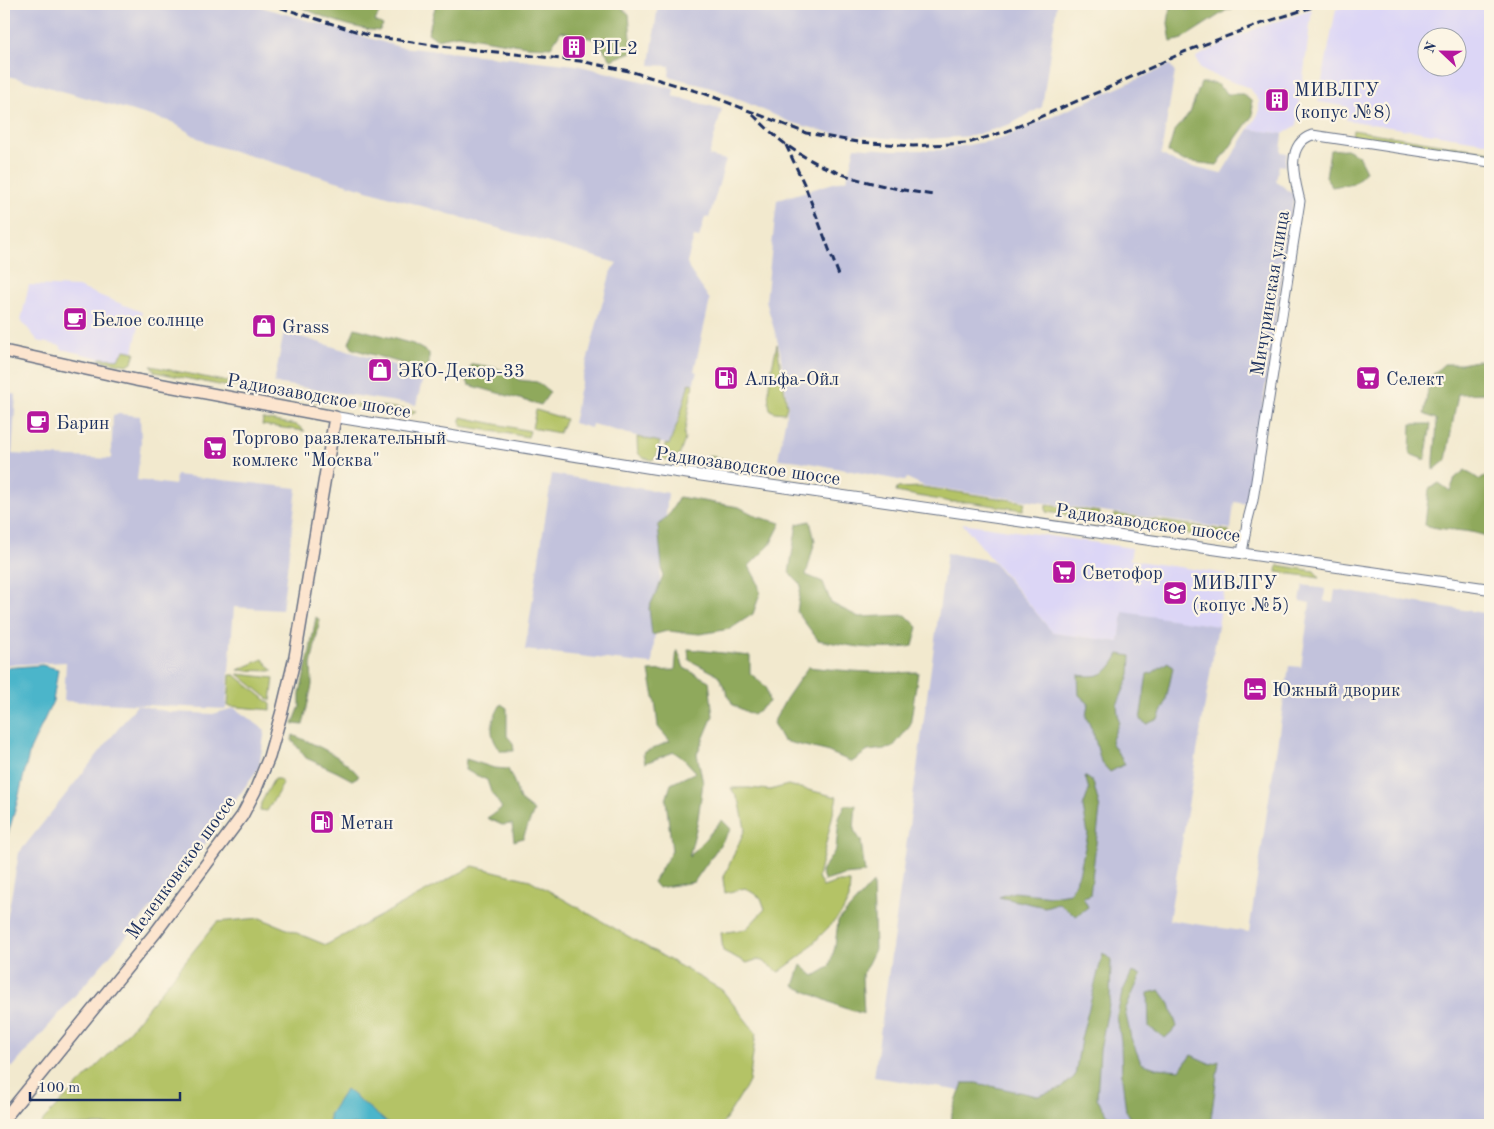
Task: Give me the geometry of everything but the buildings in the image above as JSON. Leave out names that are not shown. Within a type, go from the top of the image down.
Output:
[{"type":"main road","name":"Радиозаводское шоссе","points":[[4,351],[136,380],[335,418]]},
{"type":"main road","name":"Меленковское шоссе","points":[[4,1119],[156,932],[242,816],[255,791],[274,739],[294,657],[335,418]]},
{"type":"street","name":"Мичуринская улица","points":[[1242,553],[1253,500],[1300,201],[1293,167],[1296,148],[1304,138],[1312,135],[1490,162]]},
{"type":"street","name":"Радиозаводское шоссе","points":[[335,418],[701,476],[1490,589]]},
{"type":"shaded area","points":[[7,4],[219,4],[220,6],[251,4],[400,47],[576,65],[674,89],[673,96],[722,109],[709,156],[726,160],[709,218],[705,217],[699,238],[694,237],[687,262],[689,269],[710,300],[694,371],[697,372],[693,384],[689,383],[679,419],[669,445],[592,424],[591,428],[573,423],[578,395],[611,271],[617,263],[206,143],[172,122],[9,76]]},
{"type":"shaded area","points":[[658,4],[1057,4],[1042,107],[1011,124],[972,136],[912,140],[835,134],[790,122],[718,90],[669,76],[670,66],[650,65]]},
{"type":"shaded area","points":[[1358,4],[1490,4],[1490,143],[1346,120],[1348,107],[1318,102],[1336,9]]},
{"type":"shaded area","points":[[1312,10],[1297,125],[1283,134],[1249,129],[1259,113],[1259,101],[1250,88],[1200,69],[1196,57],[1257,28]]},
{"type":"shaded area","points":[[1170,65],[1175,72],[1161,154],[1176,163],[1221,174],[1249,129],[1283,134],[1281,152],[1287,153],[1285,166],[1279,165],[1276,181],[1294,195],[1248,504],[1234,502],[1231,529],[924,486],[907,478],[904,481],[799,461],[778,459],[788,406],[780,350],[766,301],[777,200],[847,179],[855,147],[892,150],[939,150],[1001,139]]},
{"type":"shaded area","points":[[29,285],[78,287],[142,312],[133,352],[125,350],[118,359],[100,358],[61,349],[61,346],[38,341],[21,320]]},
{"type":"shaded area","points":[[284,332],[424,374],[416,405],[274,383]]},
{"type":"shaded area","points":[[4,392],[16,395],[12,454],[111,459],[113,415],[140,416],[141,442],[137,480],[175,485],[176,475],[297,488],[282,610],[234,607],[226,709],[64,701],[66,662],[4,665]]},
{"type":"shaded area","points":[[552,474],[668,493],[652,664],[525,650]]},
{"type":"shaded area","points":[[962,523],[1132,548],[1130,560],[1227,574],[1218,626],[1123,613],[1119,642],[1053,633]]},
{"type":"shaded area","points":[[947,553],[992,561],[1053,633],[1119,642],[1123,612],[1218,626],[1169,920],[1249,932],[1289,666],[1301,667],[1310,603],[1300,601],[1303,585],[1325,589],[1324,601],[1333,603],[1335,590],[1490,614],[1490,1125],[1104,1125],[1106,1114],[874,1077]]},
{"type":"shaded area","points":[[137,705],[170,712],[213,714],[234,708],[265,730],[259,767],[198,854],[12,1068],[4,1061],[4,936],[19,853]]},
{"type":"green space","points":[[295,4],[384,4],[375,21],[383,25],[379,31],[347,25]]},
{"type":"green space","points":[[436,4],[617,5],[629,14],[632,52],[611,60],[597,40],[561,31],[551,47],[526,46],[458,35],[436,39],[428,33]]},
{"type":"green space","points":[[1171,4],[1185,4],[1187,11],[1202,4],[1252,4],[1227,10],[1182,39],[1171,42],[1168,23]]},
{"type":"green space","points":[[1201,83],[1215,83],[1228,94],[1243,94],[1251,101],[1253,115],[1217,165],[1184,161],[1168,152],[1174,132],[1190,113]]},
{"type":"green space","points":[[1353,130],[1490,152],[1490,159],[1352,138]]},
{"type":"green space","points":[[1346,149],[1358,155],[1366,171],[1355,183],[1332,187],[1326,177],[1330,150]]},
{"type":"green space","points":[[355,328],[413,344],[429,353],[429,370],[353,349],[349,343]]},
{"type":"green space","points":[[777,344],[787,406],[785,413],[770,410],[768,394]]},
{"type":"green space","points":[[125,350],[135,352],[132,362],[127,365],[99,360],[100,358],[118,359]]},
{"type":"green space","points":[[1482,360],[1490,365],[1490,393],[1458,394],[1446,460],[1434,470],[1436,419],[1424,414],[1430,377],[1444,364],[1461,364]]},
{"type":"green space","points":[[472,364],[493,367],[510,373],[519,380],[537,382],[550,392],[541,405],[469,385],[465,377]]},
{"type":"green space","points":[[151,366],[242,385],[224,386],[155,372]]},
{"type":"green space","points":[[689,383],[693,384],[685,439],[680,454],[671,460],[662,459],[666,444],[669,445],[679,419]]},
{"type":"green space","points":[[312,396],[351,401],[350,406],[311,401]]},
{"type":"green space","points":[[357,403],[416,411],[413,414],[356,407]]},
{"type":"green space","points":[[536,410],[566,419],[559,433],[532,428]]},
{"type":"green space","points":[[461,417],[530,431],[528,437],[461,426]]},
{"type":"green space","points":[[263,419],[297,425],[305,431],[262,425]]},
{"type":"green space","points":[[1411,424],[1431,424],[1425,460],[1410,454]]},
{"type":"green space","points":[[637,437],[660,442],[656,457],[652,460],[647,459],[638,453]]},
{"type":"green space","points":[[708,456],[731,460],[731,468],[728,470],[707,466],[705,464]]},
{"type":"green space","points":[[1465,470],[1480,480],[1490,473],[1490,538],[1474,533],[1425,525],[1429,489],[1439,483],[1450,491],[1455,478]]},
{"type":"green space","points":[[922,487],[1025,502],[1023,510],[969,502],[951,502],[896,492],[897,488]]},
{"type":"green space","points":[[679,497],[739,507],[758,517],[781,523],[770,545],[749,566],[758,583],[760,594],[753,614],[730,629],[700,634],[667,631],[652,635],[649,608],[663,577],[658,526],[670,513]]},
{"type":"green space","points":[[1046,505],[1100,512],[1099,519],[1046,512]]},
{"type":"green space","points":[[1115,514],[1229,531],[1227,540],[1114,522]]},
{"type":"green space","points":[[810,521],[815,541],[806,575],[823,582],[831,603],[859,617],[906,615],[918,627],[913,646],[877,648],[818,640],[797,612],[801,585],[789,573],[797,524]]},
{"type":"green space","points":[[1278,565],[1314,571],[1320,578],[1277,572]]},
{"type":"green space","points":[[316,617],[320,620],[311,665],[312,685],[303,725],[293,724],[300,706],[300,693]]},
{"type":"green space","points":[[677,649],[684,668],[709,681],[713,716],[697,754],[703,783],[697,825],[689,857],[722,820],[731,829],[694,882],[658,888],[653,882],[672,851],[666,800],[671,784],[696,772],[684,759],[674,752],[645,763],[643,753],[670,741],[658,727],[649,671],[675,670]]},
{"type":"green space","points":[[688,649],[750,656],[750,673],[766,687],[769,702],[753,715],[733,705],[718,675],[689,660]]},
{"type":"green space","points":[[1119,654],[1131,656],[1130,675],[1117,705],[1119,722],[1111,742],[1125,764],[1110,772],[1101,762],[1093,732],[1086,717],[1088,703],[1079,695],[1078,675],[1093,676],[1103,673],[1108,670]]},
{"type":"green space","points":[[263,659],[273,671],[238,670]]},
{"type":"green space","points":[[1168,662],[1173,668],[1165,704],[1158,719],[1147,724],[1140,720],[1147,674],[1152,673]]},
{"type":"green space","points":[[808,667],[863,672],[918,672],[910,726],[892,748],[868,751],[852,762],[826,751],[783,741],[773,723],[786,699]]},
{"type":"green space","points":[[238,674],[274,678],[271,701]]},
{"type":"green space","points":[[230,675],[235,675],[271,704],[271,710],[228,706]]},
{"type":"green space","points":[[501,704],[507,708],[507,736],[513,743],[514,751],[501,751],[492,733],[493,722]]},
{"type":"green space","points":[[293,735],[337,757],[359,776],[352,780],[306,758],[292,740]]},
{"type":"green space","points":[[466,759],[494,768],[508,769],[520,800],[534,811],[523,838],[514,841],[512,824],[502,825],[487,818],[502,808],[491,792],[487,780],[465,770]]},
{"type":"green space","points":[[1085,776],[1093,782],[1100,809],[1090,895],[1083,897],[1088,907],[1076,916],[1058,903],[1045,907],[999,897],[1014,892],[1052,896],[1070,893],[1079,874],[1088,834],[1083,807],[1089,790]]},
{"type":"green space","points":[[274,779],[279,779],[283,784],[267,811],[260,810],[261,803]]},
{"type":"green space","points":[[788,785],[837,797],[818,877],[823,887],[837,882],[850,882],[849,899],[842,913],[802,955],[779,972],[759,959],[747,963],[723,951],[721,933],[746,929],[765,909],[761,898],[745,888],[725,893],[723,879],[745,829],[740,803],[731,788],[770,790]]},
{"type":"green space","points":[[845,805],[856,805],[854,830],[861,841],[865,873],[844,875],[825,881],[821,872],[836,849],[839,818]]},
{"type":"green space","points":[[473,866],[530,880],[722,990],[756,1033],[749,1082],[722,1125],[41,1125],[44,1119],[115,1048],[217,922],[260,918],[326,945]]},
{"type":"green space","points":[[873,883],[875,949],[862,976],[864,1014],[841,1007],[794,986],[801,965],[814,976],[829,967],[835,947],[838,921]]},
{"type":"green space","points":[[1103,953],[1111,960],[1110,999],[1100,1050],[1097,1099],[1114,1125],[951,1125],[952,1113],[963,1083],[976,1083],[1038,1096],[1062,1088],[1075,1076],[1081,1039]]},
{"type":"green space","points":[[1132,972],[1141,975],[1125,1010],[1131,1038],[1141,1063],[1156,1068],[1180,1070],[1191,1055],[1211,1064],[1219,1061],[1210,1125],[1134,1125],[1126,1112],[1122,1078],[1121,1041],[1117,1016],[1122,993]]},
{"type":"green space","points":[[1160,990],[1170,1004],[1177,1027],[1165,1038],[1149,1027],[1148,993]]},
{"type":"water","points":[[42,665],[58,669],[53,701],[30,750],[4,848],[4,668]]},
{"type":"water","points":[[346,1089],[390,1125],[330,1125],[329,1115]]},
{"type":"railway","points":[[269,4],[371,36],[440,46],[580,61],[629,71],[706,94],[806,133],[858,142],[913,146],[968,143],[1007,131],[1110,87],[1184,52],[1322,4]]},
{"type":"railway","points":[[753,115],[783,142],[804,157],[822,166],[876,184],[934,195]]},
{"type":"railway","points":[[786,145],[805,186],[840,278]]},
{"type":"place","name":"РП-2","points":[[574,47]]},
{"type":"place","name":"МИВЛГУ (копус №8)","points":[[1277,100]]},
{"type":"place","name":"Белое солнце","points":[[75,319]]},
{"type":"place","name":"Grass","points":[[264,326]]},
{"type":"place","name":"ЭКО-Декор-33","points":[[380,370]]},
{"type":"place","name":"Альфа-Ойл","points":[[726,378]]},
{"type":"place","name":"Селект","points":[[1368,378]]},
{"type":"place","name":"Барин","points":[[38,422]]},
{"type":"place","name":"Торгово развлекательный комлекс \"Москва\"","points":[[215,448]]},
{"type":"place","name":"Светофор","points":[[1064,572]]},
{"type":"place","name":"МИВЛГУ (копус №5)","points":[[1175,593]]},
{"type":"place","name":"Южный дворик","points":[[1255,689]]},
{"type":"place","name":"Метан","points":[[322,822]]}]
